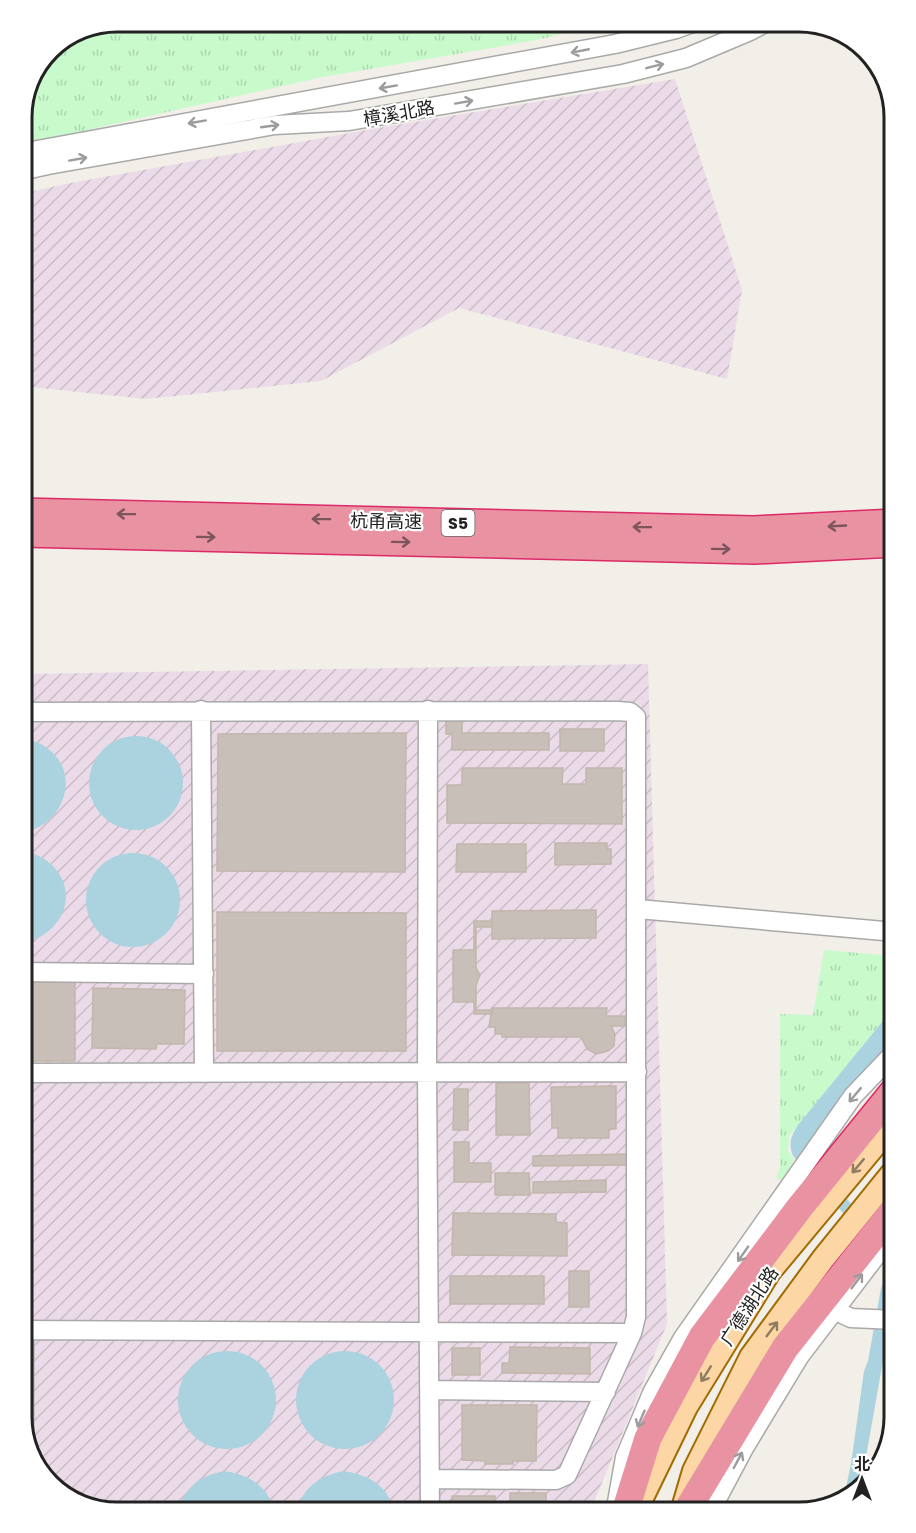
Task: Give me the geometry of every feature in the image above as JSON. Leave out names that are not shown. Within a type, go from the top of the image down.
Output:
[{"type":"highway","name":"杭甬高速","points":[[32,512],[753,530],[884,524]]},
{"type":"highway","name":"杭甬高速","points":[[32,533],[755,550],[884,544]]},
{"type":"highway","points":[[628,1502],[648,1438],[697,1346],[800,1207],[884,1104]]},
{"type":"highway","points":[[690,1502],[785,1347],[884,1223]]},
{"type":"main road","name":"广德湖北路","points":[[640,1502],[686,1407],[769,1272],[884,1133]]},
{"type":"main road","name":"广德湖北路","points":[[686,1502],[694,1471],[751,1357],[823,1259],[884,1184]]},
{"type":"street","name":"樟溪北路","points":[[32,151],[615,44],[664,32]]},
{"type":"street","name":"樟溪北路","points":[[32,169],[275,125],[349,121],[623,74],[686,58],[748,32]]},
{"type":"street","points":[[201,710],[204,1073]]},
{"type":"street","points":[[428,710],[427,1073],[430,1501]]},
{"type":"street","points":[[32,712],[618,711],[630,712],[636,717],[638,909],[636,1317],[632,1333],[571,1470],[563,1479],[430,1479]]},
{"type":"street","points":[[638,909],[884,931]]},
{"type":"street","points":[[32,972],[204,974]]},
{"type":"street","points":[[618,1502],[625,1457],[652,1393],[683,1338],[853,1096],[884,1064]]},
{"type":"street","points":[[32,1073],[637,1072]]},
{"type":"street","points":[[716,1502],[744,1448],[799,1357],[884,1245]]},
{"type":"street","points":[[834,1310],[851,1318],[884,1320]]},
{"type":"street","points":[[32,1330],[430,1330],[632,1333]]},
{"type":"street","points":[[430,1390],[606,1392]]},
{"type":"shaded area","points":[[675,79],[742,290],[727,379],[459,308],[321,381],[146,399],[32,387],[32,192],[372,129]]},
{"type":"shaded area","points":[[648,664],[667,1324],[594,1502],[111,1501],[79,1493],[61,1480],[46,1464],[36,1444],[32,1416],[32,674]]},
{"type":"green space","points":[[569,32],[537,40],[318,78],[32,143],[34,95],[40,79],[49,65],[74,43],[100,33]]},
{"type":"green space","points":[[824,950],[884,955],[884,1019],[789,1136],[788,1151],[794,1160],[782,1180],[776,1178],[780,1168],[780,1014],[813,1015]]},
{"type":"water","points":[[136,736],[154,740],[169,750],[179,765],[183,783],[179,801],[169,816],[154,826],[136,830],[118,826],[103,816],[93,801],[89,783],[93,765],[103,750],[118,740]]},
{"type":"water","points":[[32,741],[48,749],[59,760],[66,785],[57,811],[32,830]]},
{"type":"water","points":[[133,853],[151,857],[166,867],[176,882],[180,900],[176,918],[166,933],[151,943],[133,947],[115,943],[100,933],[90,918],[86,900],[90,882],[100,867],[115,857]]},
{"type":"water","points":[[32,854],[54,868],[63,881],[66,895],[63,910],[55,924],[42,936],[32,940]]},
{"type":"water","points":[[884,1019],[884,1051],[810,1151],[884,1247],[884,1260],[793,1156],[792,1136],[798,1125]]},
{"type":"water","points":[[884,1281],[884,1355],[863,1472],[846,1488],[864,1371],[868,1361]]},
{"type":"water","points":[[227,1351],[246,1354],[262,1365],[273,1381],[276,1400],[273,1419],[262,1435],[246,1446],[227,1449],[208,1446],[192,1435],[181,1419],[178,1400],[181,1381],[192,1365],[208,1354]]},
{"type":"water","points":[[345,1351],[364,1354],[380,1365],[391,1381],[394,1400],[391,1419],[380,1435],[364,1446],[345,1449],[326,1446],[310,1435],[299,1419],[296,1400],[299,1381],[310,1365],[326,1354]]},
{"type":"water","points":[[224,1471],[249,1478],[262,1488],[271,1501],[182,1501],[189,1489],[207,1476]]},
{"type":"water","points":[[343,1471],[368,1478],[382,1488],[390,1501],[300,1501],[313,1484]]},
{"type":"building","points":[[446,719],[462,719],[462,733],[549,733],[549,750],[452,750],[452,734],[446,734]]},
{"type":"building","points":[[560,729],[604,729],[604,751],[560,751]]},
{"type":"building","points":[[406,733],[405,872],[217,871],[218,734]]},
{"type":"building","points":[[462,768],[563,768],[562,784],[586,784],[586,768],[622,768],[622,824],[447,823],[447,785],[462,785]]},
{"type":"building","points":[[555,843],[607,843],[607,849],[611,849],[611,864],[555,865]]},
{"type":"building","points":[[457,844],[526,844],[526,872],[456,872]]},
{"type":"building","points":[[596,910],[596,938],[492,939],[492,911]]},
{"type":"building","points":[[217,912],[406,913],[406,1051],[217,1051]]},
{"type":"building","points":[[474,921],[492,921],[492,927],[476,927],[476,968],[480,975],[476,985],[476,1010],[492,1010],[492,1014],[474,1014],[474,1002],[453,1002],[453,950],[474,950]]},
{"type":"building","points":[[32,981],[75,981],[75,1061],[32,1061]]},
{"type":"building","points":[[93,988],[185,990],[184,1044],[157,1044],[156,1049],[92,1048]]},
{"type":"building","points":[[492,1008],[607,1008],[606,1016],[625,1016],[625,1026],[611,1026],[615,1034],[614,1046],[608,1051],[596,1054],[587,1049],[581,1037],[502,1037],[502,1034],[495,1034],[495,1027],[489,1027]]},
{"type":"building","points":[[496,1083],[529,1083],[530,1135],[496,1135]]},
{"type":"building","points":[[616,1086],[616,1129],[609,1129],[609,1138],[558,1138],[558,1128],[552,1128],[551,1087]]},
{"type":"building","points":[[454,1089],[468,1089],[468,1130],[453,1130]]},
{"type":"building","points":[[454,1142],[469,1142],[469,1163],[491,1163],[491,1182],[454,1182]]},
{"type":"building","points":[[629,1154],[629,1165],[533,1166],[533,1156]]},
{"type":"building","points":[[495,1173],[529,1173],[530,1195],[495,1195]]},
{"type":"building","points":[[606,1180],[606,1192],[533,1193],[533,1182]]},
{"type":"building","points":[[453,1213],[556,1214],[556,1222],[567,1223],[567,1256],[452,1255]]},
{"type":"building","points":[[569,1271],[589,1271],[589,1307],[569,1307]]},
{"type":"building","points":[[450,1276],[544,1276],[544,1304],[450,1304]]},
{"type":"building","points":[[510,1347],[590,1348],[590,1374],[502,1373],[502,1363],[509,1363]]},
{"type":"building","points":[[452,1348],[480,1348],[480,1375],[452,1375]]},
{"type":"building","points":[[462,1405],[537,1405],[536,1461],[485,1464],[485,1461],[462,1460]]},
{"type":"building","points":[[510,1493],[546,1493],[546,1502],[510,1502]]},
{"type":"building","points":[[452,1496],[495,1496],[495,1502],[452,1501]]}]
